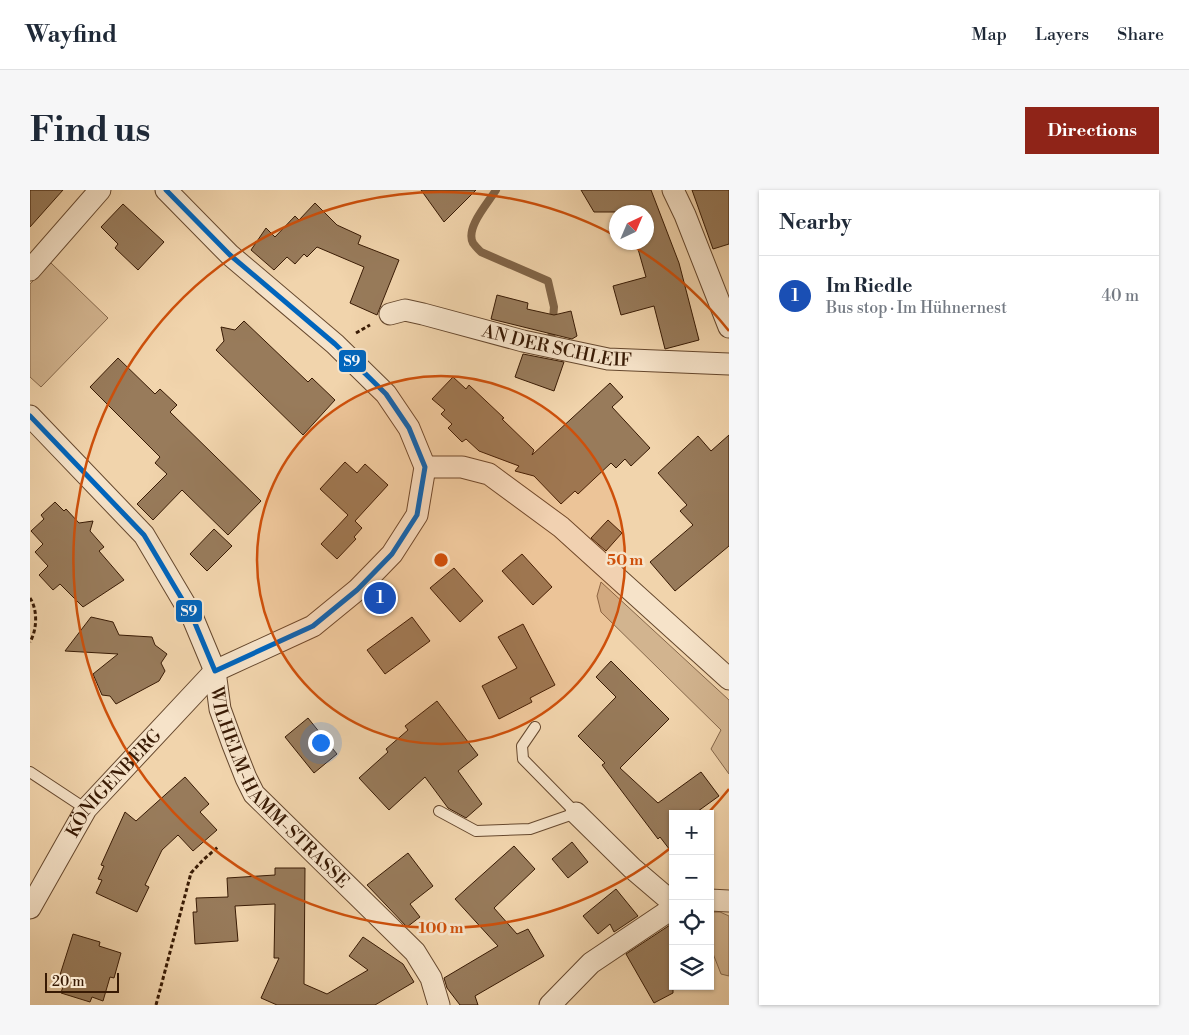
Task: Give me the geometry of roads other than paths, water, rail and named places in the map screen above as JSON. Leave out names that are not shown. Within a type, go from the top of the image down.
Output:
[{"type":"street","points":[[30,270],[100,190]]},
{"type":"street","points":[[166,190],[230,255],[335,344],[386,394],[409,428],[424,467],[417,515],[392,554],[357,590],[313,626],[215,671]]},
{"type":"street","points":[[673,190],[685,215],[729,327]]},
{"type":"street","name":"AN DER SCHLEIF","points":[[390,314],[405,310],[523,341],[608,359],[729,364]]},
{"type":"street","name":"WILHELM-HAMM-STRASSE","points":[[30,416],[144,535],[192,616],[215,671],[220,709],[254,794],[415,952],[431,978],[439,1005]]},
{"type":"street","points":[[424,467],[462,467],[489,474],[561,528],[729,679]]},
{"type":"street","name":"KÖNIGENBERG","points":[[30,908],[86,809],[215,671]]},
{"type":"street","points":[[576,813],[632,868],[669,900]]},
{"type":"street","points":[[714,900],[729,901]]},
{"type":"street","points":[[550,1005],[591,962],[669,911]]},
{"type":"lane","points":[[439,811],[476,831],[530,829],[576,813],[523,759],[522,746],[536,727]]},
{"type":"lane","points":[[30,772],[86,809]]},
{"type":"waterway","points":[[496,190],[475,223],[471,237],[473,243],[481,252],[548,281],[554,307],[551,341]]},
{"type":"place","name":"Im Riedle","points":[[380,598]]}]
